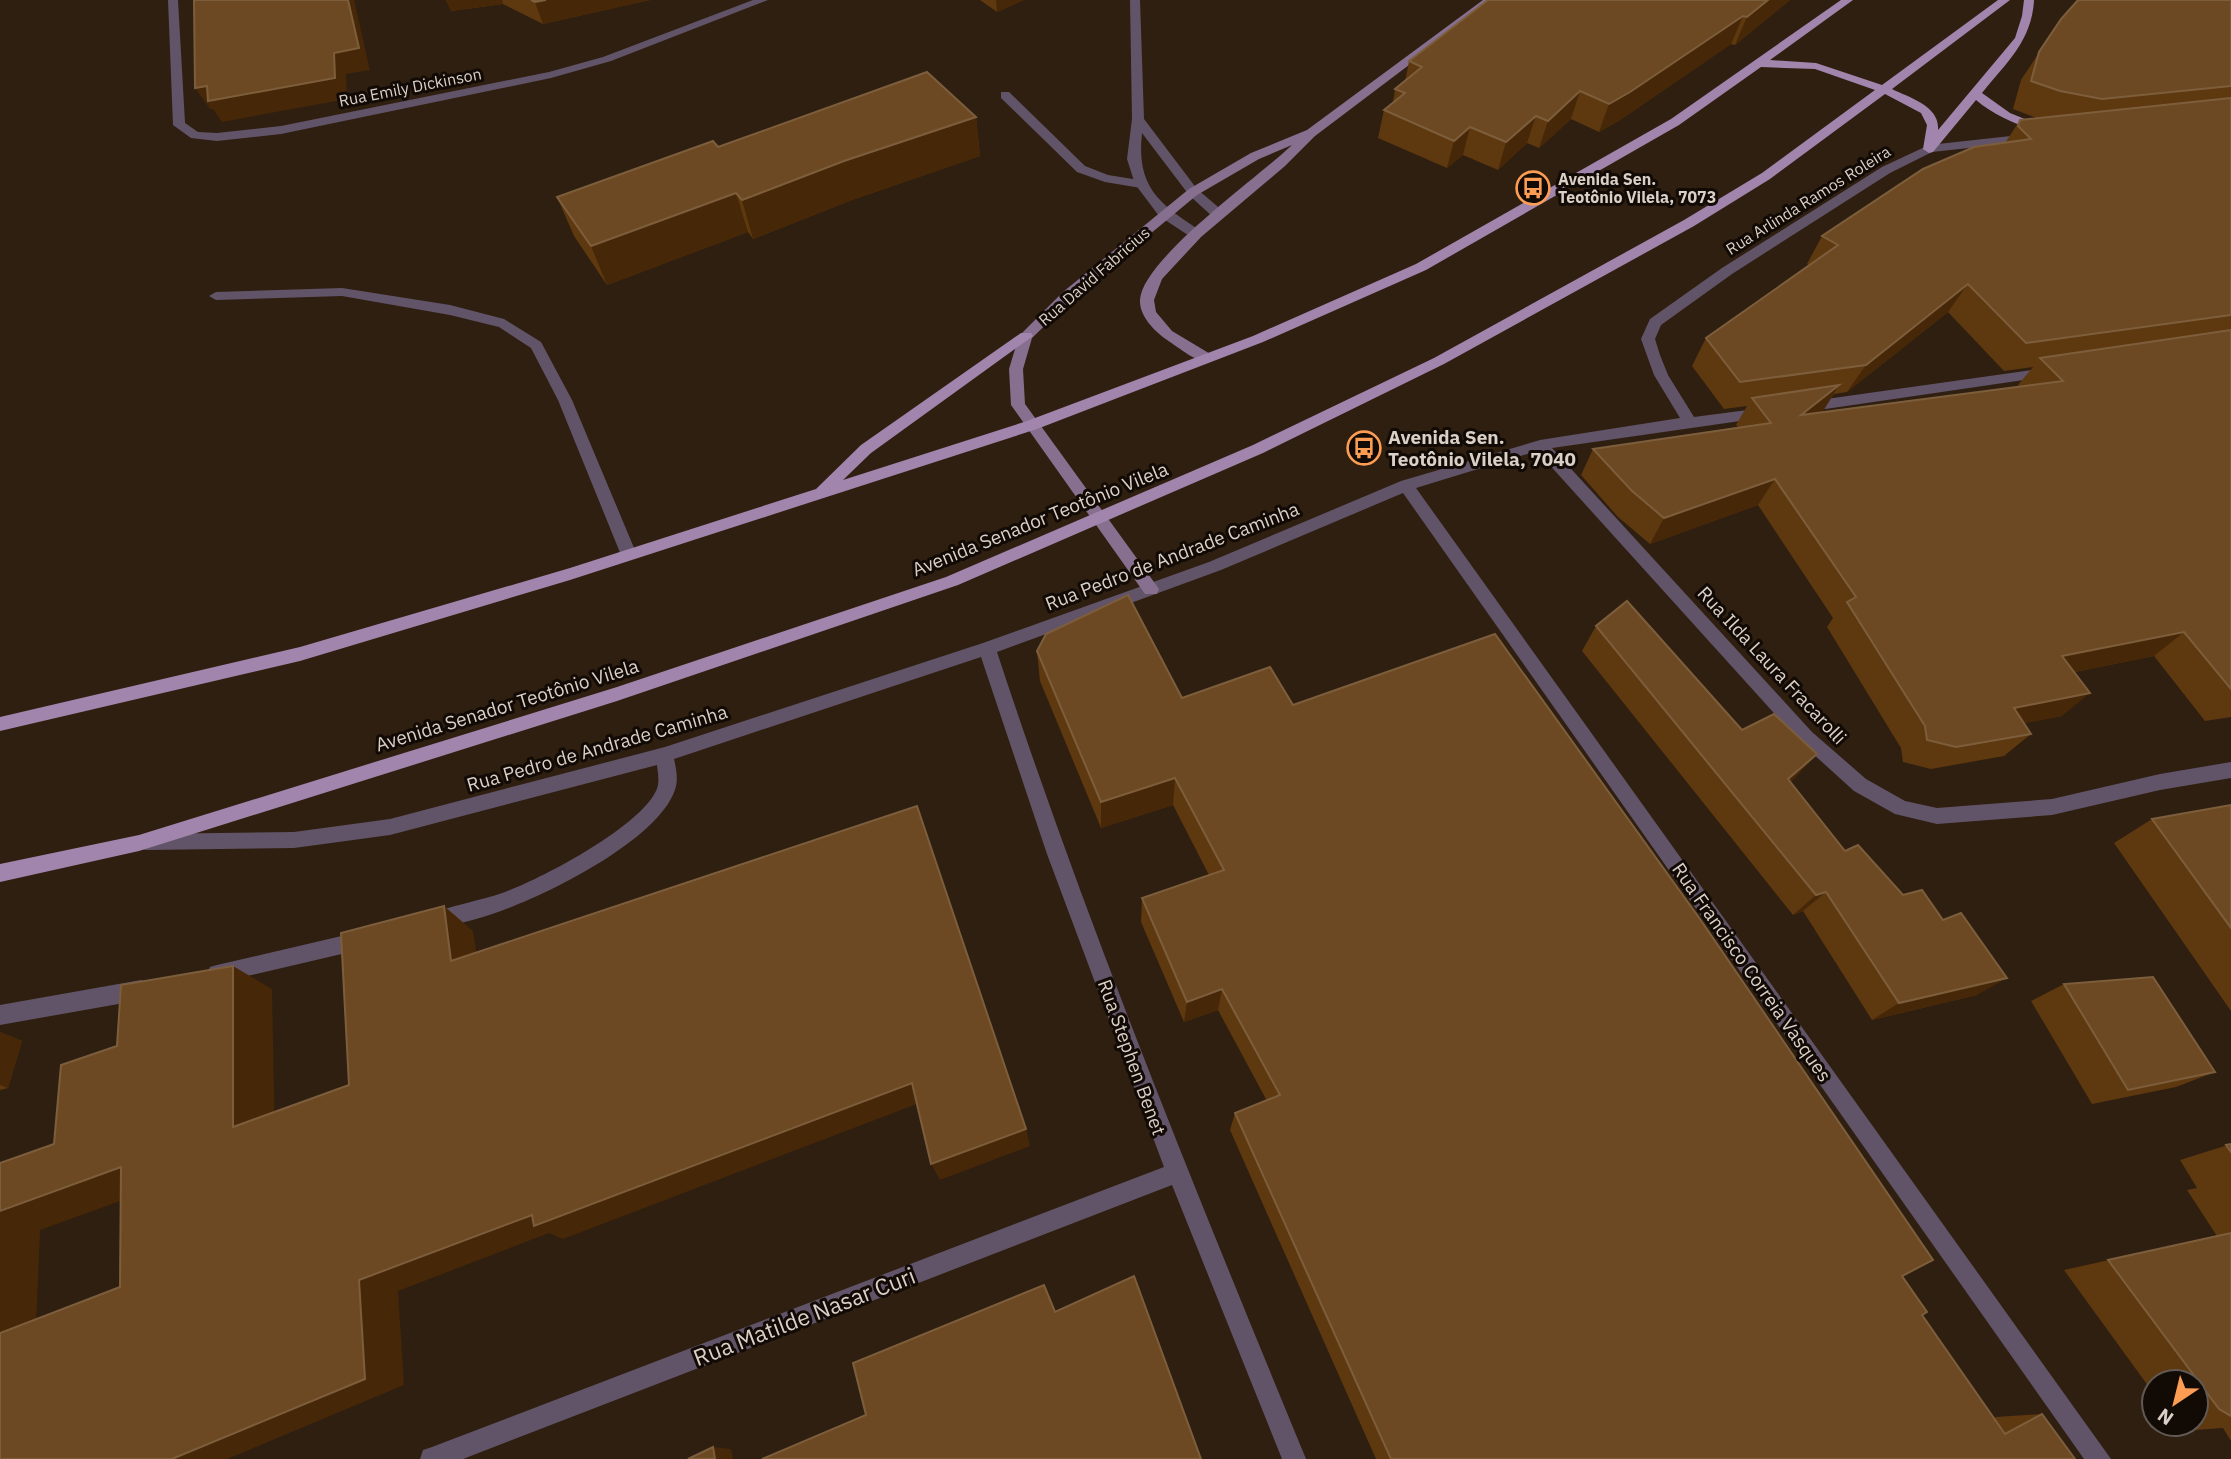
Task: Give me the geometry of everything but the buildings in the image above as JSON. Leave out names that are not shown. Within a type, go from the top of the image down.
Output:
[{"type":"main road","points":[[0,724],[300,654],[629,555],[1032,425],[1208,358],[1421,267],[1675,122],[1848,0]]},
{"type":"main road","name":"Avenida Senador Teotônio Vilela","points":[[0,873],[139,843],[617,694],[952,581],[1098,519],[1258,449],[1530,313],[1766,176],[2005,0]]},
{"type":"main road","points":[[1929,149],[2020,39],[2028,16],[2029,0]]},
{"type":"main road","points":[[1760,64],[1816,66],[1886,90],[1926,111],[1933,125],[1929,149]]},
{"type":"main road","points":[[1976,94],[1995,110],[2018,122],[2053,133]]},
{"type":"main road","points":[[820,493],[866,449],[1026,336]]},
{"type":"street","name":"Rua Emily Dickinson","points":[[173,0],[179,125],[195,135],[217,137],[281,130],[551,75],[607,59],[763,0]]},
{"type":"street","points":[[1135,0],[1138,120],[1133,159],[1141,184],[1164,213],[1196,234]]},
{"type":"street","name":"Rua David Fabricius","points":[[1208,358],[1167,334],[1149,313],[1147,300],[1157,276],[1196,234],[1281,163],[1311,132],[1490,0]]},
{"type":"street","points":[[1005,95],[1081,169],[1105,178],[1141,184]]},
{"type":"street","points":[[1138,120],[1193,192],[1219,215]]},
{"type":"street","name":"Rua David Fabricius","points":[[1152,589],[1098,519],[1018,405],[1015,390],[1016,369],[1026,336],[1068,295],[1141,236],[1164,213],[1193,192],[1255,156],[1311,132]]},
{"type":"street","name":"Rua Arlinda Ramos Roleira","points":[[1690,423],[1661,375],[1653,355],[1648,339],[1655,322],[1727,271],[1886,170],[1929,149],[2053,133]]},
{"type":"street","points":[[216,296],[342,292],[450,310],[504,324],[536,345],[565,400],[629,555]]},
{"type":"street","name":"Rua Pedro de Andrade Caminha","points":[[139,843],[294,840],[390,827],[665,755],[987,648],[1152,589],[1215,566],[1406,485],[1540,445],[1592,435],[2069,370]]},
{"type":"street","name":"Rua Ilda Laura Fracarolli","points":[[1540,445],[1806,737],[1860,785],[1901,808],[1937,816],[2052,807],[2160,782],[2231,770]]},
{"type":"street","name":"Rua Francisco Correia Vasques","points":[[1406,485],[2099,1459]]},
{"type":"street","name":"Rua Stephen Benet","points":[[987,648],[1023,763],[1176,1173],[1294,1459]]},
{"type":"street","points":[[420,925],[474,912],[550,881],[634,828],[656,810],[667,788],[665,755]]},
{"type":"street","points":[[195,978],[380,935]]},
{"type":"street","points":[[0,1015],[157,987]]},
{"type":"street","name":"Rua Matilde Nasar Curi","points":[[432,1459],[1176,1173]]},
{"type":"place","name":"Avenida Sen. Teotônio Vilela, 7073","points":[[1533,188]]},
{"type":"place","name":"Avenida Sen. Teotônio Vilela, 7040","points":[[1364,448]]}]
